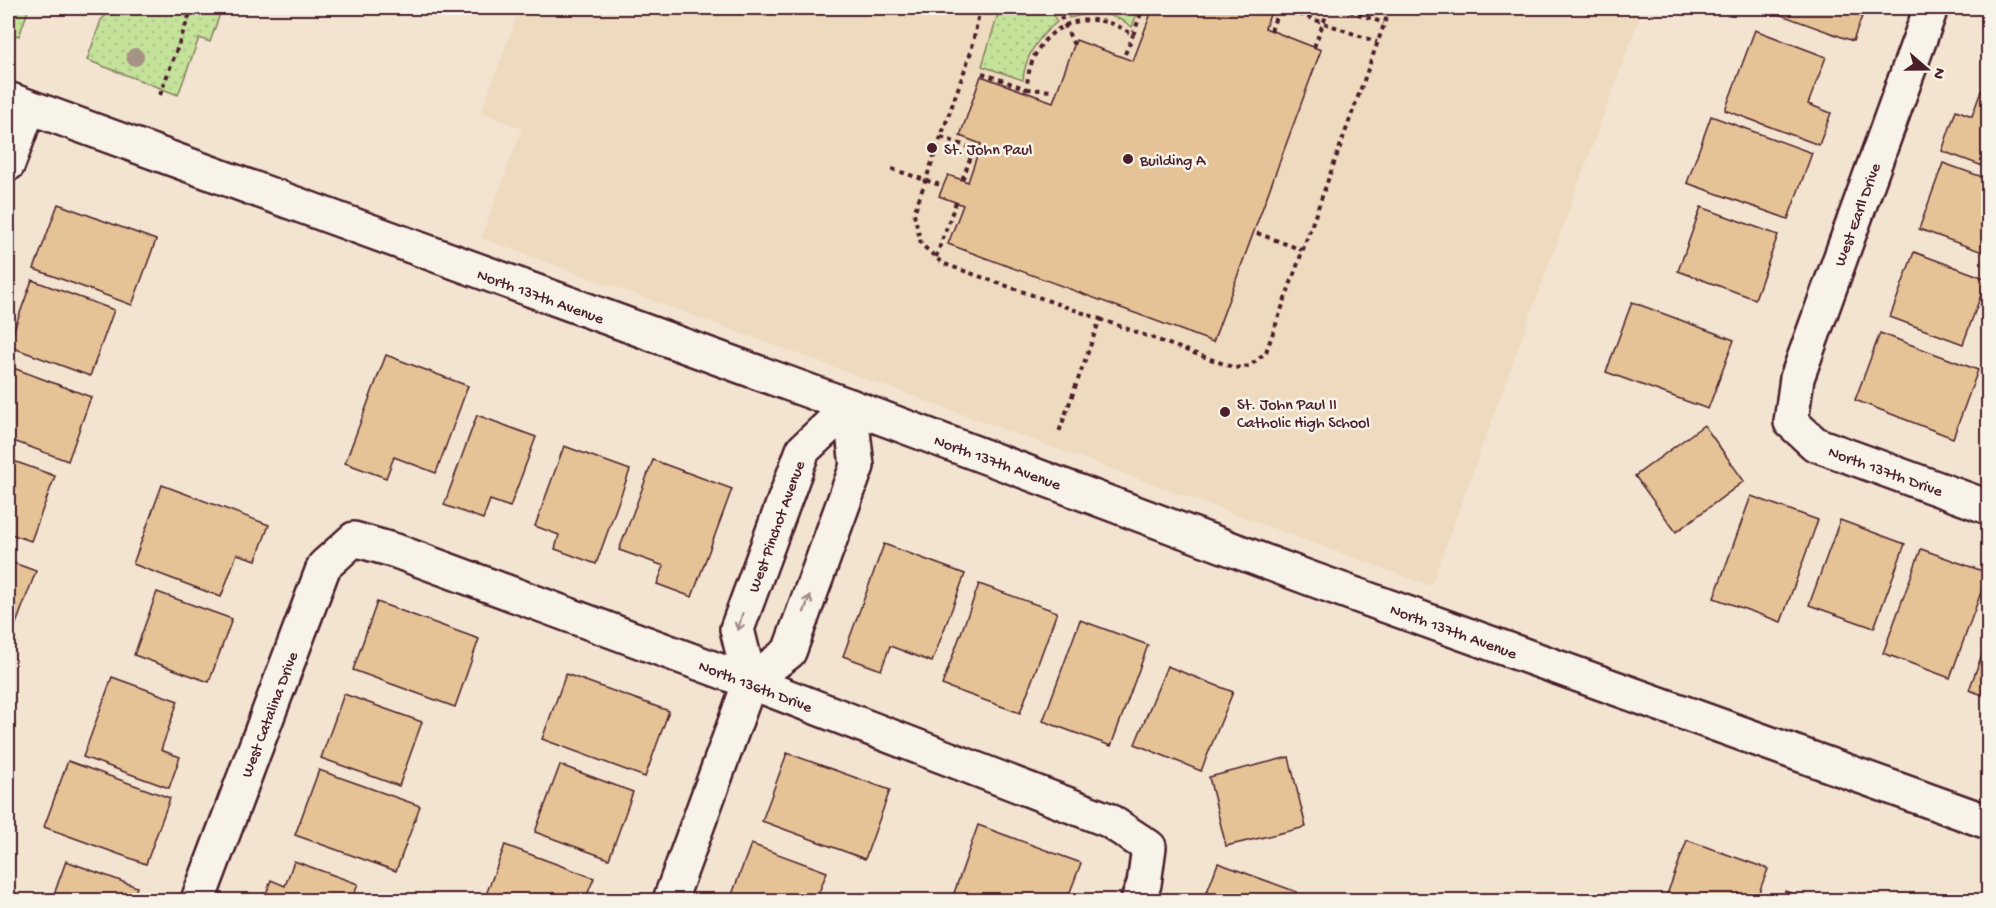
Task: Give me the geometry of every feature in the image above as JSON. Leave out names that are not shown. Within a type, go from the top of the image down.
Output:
[{"type":"street","name":"West Earll Drive","points":[[1791,422],[1797,378],[1931,8]]},
{"type":"street","points":[[8,164],[18,103]]},
{"type":"street","name":"North 137th Avenue","points":[[18,103],[850,406],[1309,578],[1989,822]]},
{"type":"street","points":[[670,900],[750,682],[789,652],[845,499],[857,466],[850,406]]},
{"type":"street","name":"West Pinchot Avenue","points":[[750,682],[737,629],[803,450],[850,406]]},
{"type":"street","name":"North 137th Drive","points":[[1791,422],[1815,444],[1989,507]]},
{"type":"street","name":"North 136th Drive","points":[[354,539],[396,551],[750,682],[1108,820],[1149,847],[1144,884],[1138,900]]},
{"type":"street","name":"West Catalina Drive","points":[[198,900],[324,566],[354,539]]},
{"type":"path","points":[[160,95],[192,8]]},
{"type":"path","points":[[980,8],[971,52],[914,213],[921,244],[942,262],[1235,368],[1250,366],[1266,352],[1390,8]]},
{"type":"path","points":[[1057,8],[1074,45]]},
{"type":"path","points":[[1125,54],[1143,8]]},
{"type":"path","points":[[1270,31],[1281,8],[1377,42]]},
{"type":"path","points":[[1314,47],[1329,8]]},
{"type":"path","points":[[1341,8],[1384,23]]},
{"type":"path","points":[[1027,89],[1031,61],[1042,43],[1065,26],[1083,19],[1096,19],[1124,29],[1133,35]]},
{"type":"path","points":[[982,73],[1027,89],[1052,91]]},
{"type":"path","points":[[941,137],[974,149],[962,180]]},
{"type":"path","points":[[892,170],[943,186]]},
{"type":"path","points":[[936,257],[956,202]]},
{"type":"path","points":[[1257,232],[1302,250]]},
{"type":"path","points":[[1059,432],[1100,320]]},
{"type":"shaded area","name":"St. John Paul II Catholic High School","points":[[520,8],[1643,8],[1431,586],[481,238],[522,129],[481,112]]},
{"type":"green space","points":[[8,8],[29,8],[19,36],[8,32]]},
{"type":"green space","points":[[113,8],[212,8],[221,11],[210,42],[199,38],[178,95],[87,60],[101,20]]},
{"type":"green space","points":[[1000,8],[1050,8],[1057,22],[1034,47],[1026,62],[1023,80],[982,66]]},
{"type":"green space","points":[[1064,8],[1139,8],[1132,27],[1117,18],[1102,14],[1069,18]]},
{"type":"building","name":"Building A","points":[[1153,8],[1259,8],[1271,12],[1265,28],[1321,50],[1213,342],[948,244],[963,205],[939,196],[948,175],[968,182],[981,144],[960,136],[981,76],[1053,102],[1076,40],[1133,61]]},
{"type":"building","points":[[1762,8],[1865,8],[1853,41]]},
{"type":"building","points":[[1755,30],[1826,57],[1808,104],[1831,113],[1819,145],[1725,110]]},
{"type":"building","points":[[1981,91],[1988,94],[1988,168],[1942,151],[1956,110],[1972,116]]},
{"type":"building","points":[[1711,116],[1812,153],[1788,219],[1687,183]]},
{"type":"building","points":[[1943,163],[1988,179],[1988,254],[1919,229]]},
{"type":"building","points":[[58,204],[156,240],[132,305],[34,269]]},
{"type":"building","points":[[1701,207],[1778,235],[1755,299],[1678,271]]},
{"type":"building","points":[[1914,252],[1987,279],[1963,344],[1890,317]]},
{"type":"building","points":[[32,280],[114,310],[90,376],[8,346]]},
{"type":"building","points":[[1632,302],[1734,340],[1708,409],[1606,372]]},
{"type":"building","points":[[1880,333],[1978,370],[1953,438],[1855,400]]},
{"type":"building","points":[[386,355],[468,386],[436,473],[394,457],[386,478],[345,463]]},
{"type":"building","points":[[8,366],[91,397],[68,461],[8,439]]},
{"type":"building","points":[[477,415],[536,437],[510,507],[490,500],[483,519],[444,505]]},
{"type":"building","points":[[1704,425],[1744,481],[1676,532],[1635,476]]},
{"type":"building","points":[[564,446],[630,470],[596,564],[555,549],[559,535],[535,526]]},
{"type":"building","points":[[8,459],[55,476],[31,541],[8,533]]},
{"type":"building","points":[[653,460],[732,489],[692,597],[657,584],[664,566],[619,550]]},
{"type":"building","points":[[162,485],[269,525],[256,560],[237,554],[221,597],[133,564]]},
{"type":"building","points":[[1751,496],[1818,520],[1781,622],[1714,598]]},
{"type":"building","points":[[1840,520],[1905,544],[1874,628],[1809,605]]},
{"type":"building","points":[[884,544],[965,574],[932,662],[890,646],[881,670],[843,656]]},
{"type":"building","points":[[1921,549],[1988,573],[1950,678],[1883,653]]},
{"type":"building","points":[[8,561],[36,571],[11,637],[8,636]]},
{"type":"building","points":[[979,584],[1057,612],[1020,713],[942,685]]},
{"type":"building","points":[[157,592],[232,619],[209,682],[134,655]]},
{"type":"building","points":[[377,602],[479,639],[455,707],[353,670]]},
{"type":"building","points":[[1080,620],[1148,645],[1111,746],[1043,721]]},
{"type":"building","points":[[1988,638],[1988,697],[1969,690]]},
{"type":"building","points":[[1167,666],[1233,692],[1201,771],[1135,744]]},
{"type":"building","points":[[566,674],[669,711],[645,777],[542,739]]},
{"type":"building","points":[[112,677],[178,701],[161,750],[180,757],[169,788],[83,757]]},
{"type":"building","points":[[344,694],[422,722],[399,786],[321,758]]},
{"type":"building","points":[[787,753],[890,790],[865,859],[762,821]]},
{"type":"building","points":[[1289,757],[1306,827],[1226,846],[1209,777]]},
{"type":"building","points":[[68,761],[170,798],[146,864],[44,827]]},
{"type":"building","points":[[560,765],[633,792],[609,859],[535,832]]},
{"type":"building","points":[[319,770],[420,806],[396,871],[295,835]]},
{"type":"building","points":[[978,825],[1081,863],[1067,900],[975,900],[954,893]]},
{"type":"building","points":[[1687,840],[1768,869],[1756,900],[1665,900]]},
{"type":"building","points":[[751,844],[827,872],[816,900],[730,900]]},
{"type":"building","points":[[505,845],[594,878],[585,900],[484,900]]},
{"type":"building","points":[[66,861],[137,887],[132,900],[52,900]]},
{"type":"building","points":[[294,861],[358,884],[352,900],[264,900],[271,880],[285,886]]},
{"type":"building","points":[[1218,863],[1297,892],[1294,900],[1204,900]]},
{"type":"building","points":[[1785,891],[1810,900],[1781,900]]},
{"type":"place","name":"St. John Paul","points":[[932,148]]},
{"type":"place","name":"Building A","points":[[1128,159]]},
{"type":"place","name":"St. John Paul II Catholic High School","points":[[1225,412]]}]
